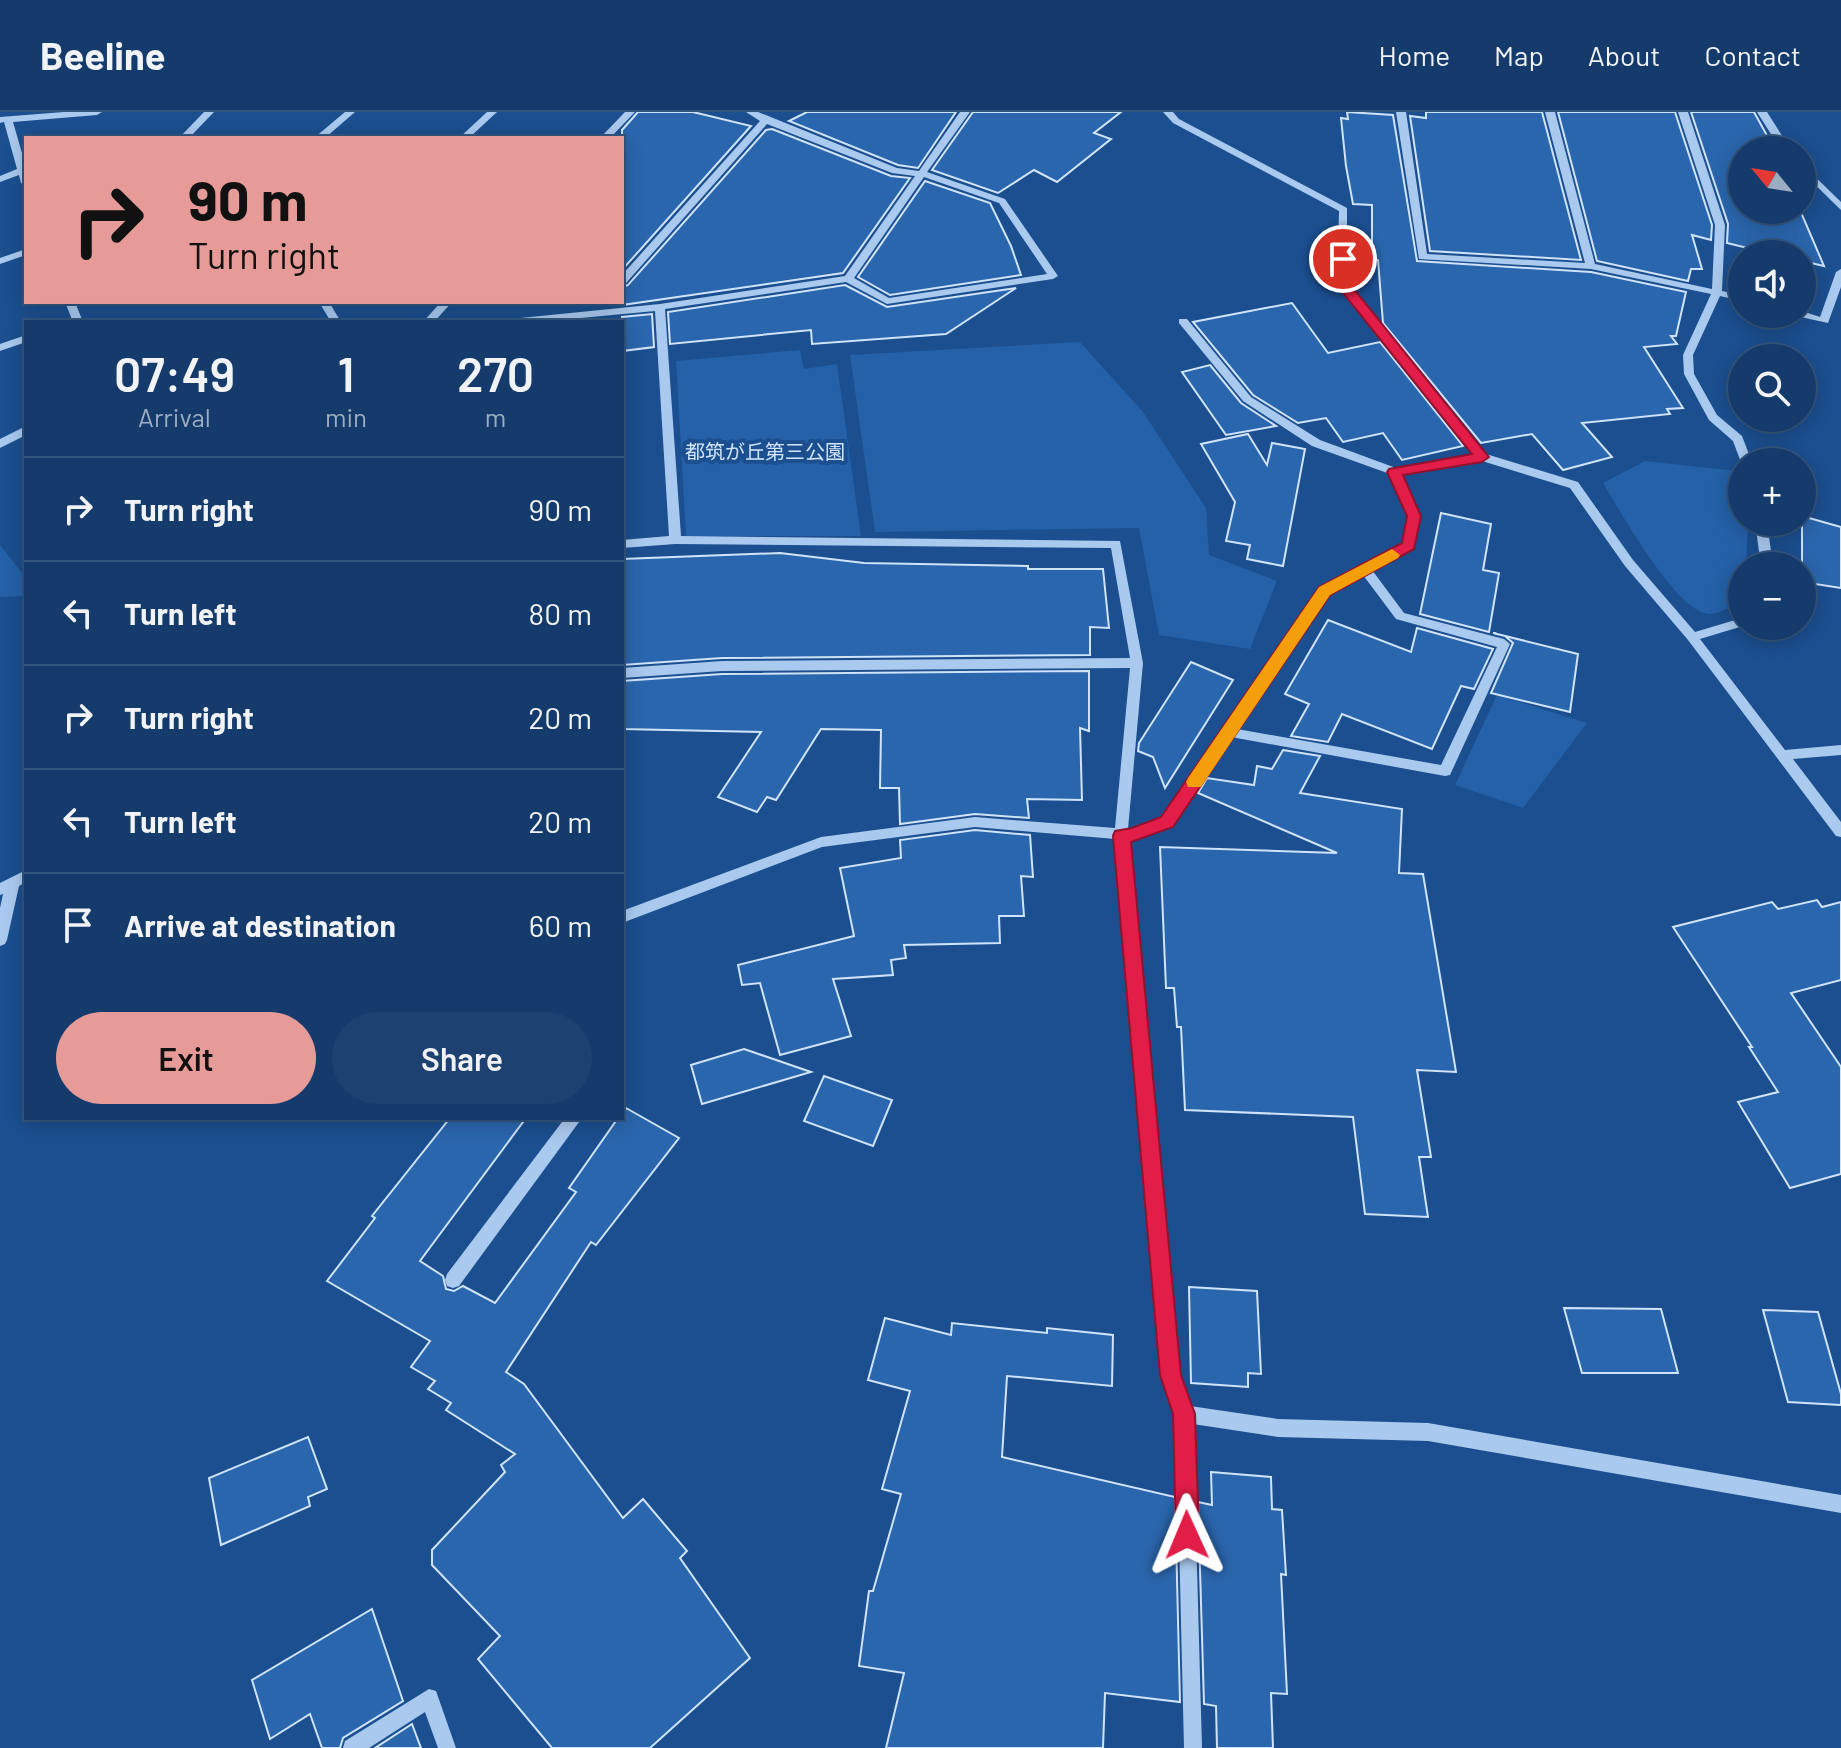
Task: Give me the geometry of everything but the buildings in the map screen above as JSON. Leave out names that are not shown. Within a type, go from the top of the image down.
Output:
[{"type":"street","points":[[24,177],[4,120],[97,112]]},
{"type":"street","points":[[186,136],[209,112]]},
{"type":"street","points":[[321,136],[350,112]]},
{"type":"street","points":[[466,136],[492,112]]},
{"type":"street","points":[[607,136],[630,112]]},
{"type":"street","points":[[547,320],[848,279],[887,301],[1053,276],[1002,201],[923,174],[895,171],[751,112]]},
{"type":"street","points":[[848,279],[965,112]]},
{"type":"street","points":[[1168,112],[1176,121],[1344,210],[1342,283],[1482,457]]},
{"type":"street","points":[[1401,112],[1422,257],[1591,266],[1728,295]]},
{"type":"street","points":[[1550,112],[1591,266]]},
{"type":"street","points":[[1683,112],[1720,225],[1717,292],[1688,355],[1689,374],[1713,417],[1738,439],[1741,448]]},
{"type":"street","points":[[1762,112],[1777,136]]},
{"type":"street","points":[[624,279],[765,120]]},
{"type":"street","points":[[0,179],[22,171]]},
{"type":"street","points":[[1816,181],[1841,207]]},
{"type":"street","points":[[0,261],[24,253]]},
{"type":"street","points":[[1816,319],[1824,321],[1841,272]]},
{"type":"street","points":[[430,320],[445,304]]},
{"type":"street","points":[[593,314],[602,304]]},
{"type":"street","points":[[660,307],[675,540]]},
{"type":"street","points":[[1183,321],[1247,399],[1316,443],[1395,472],[1482,457],[1574,485],[1629,563],[1692,637],[1841,832]]},
{"type":"street","points":[[0,348],[24,339]]},
{"type":"street","points":[[0,444],[24,431]]},
{"type":"street","points":[[624,916],[821,842],[975,822],[1121,836],[1133,835],[1167,822],[1324,591],[1409,545],[1414,516],[1395,472]]},
{"type":"street","points":[[624,544],[675,540],[1116,544],[1137,663],[1121,836],[1170,1375],[1184,1414],[1193,1748]]},
{"type":"street","points":[[1229,732],[1445,771],[1504,644],[1400,616],[1365,570]]},
{"type":"street","points":[[1692,637],[1728,626]]},
{"type":"street","points":[[624,673],[722,666],[1137,663]]},
{"type":"street","points":[[1783,755],[1841,750]]},
{"type":"street","points":[[0,940],[6,887],[24,877]]},
{"type":"street","points":[[453,1280],[573,1120]]},
{"type":"street","points":[[1184,1414],[1278,1428],[1428,1432],[1841,1504]]},
{"type":"street","points":[[352,1748],[429,1698],[447,1748]]},
{"type":"green space","points":[[1080,342],[1143,412],[1206,508],[1209,555],[1277,581],[1250,649],[1159,635],[1139,528],[875,532],[850,355]]},
{"type":"green space","name":"都筑が丘第三公園","points":[[800,350],[804,369],[837,364],[861,536],[686,536],[676,361]]},
{"type":"green space","points":[[1645,461],[1728,470],[1728,536],[1747,536],[1747,552],[1728,552],[1728,608],[1711,614],[1698,610],[1682,598],[1651,559],[1603,483]]},
{"type":"green space","points":[[0,545],[24,575],[24,596],[0,597]]},
{"type":"green space","points":[[1497,695],[1587,723],[1523,808],[1455,785]]},
{"type":"slow traffic","points":[[1194,782],[1324,591],[1392,555]]},
{"type":"route","points":[[1187,1535],[1184,1414],[1170,1375],[1121,836],[1133,835],[1167,822],[1324,591],[1409,545],[1414,516],[1395,472],[1482,457],[1342,283],[1343,259]]}]
